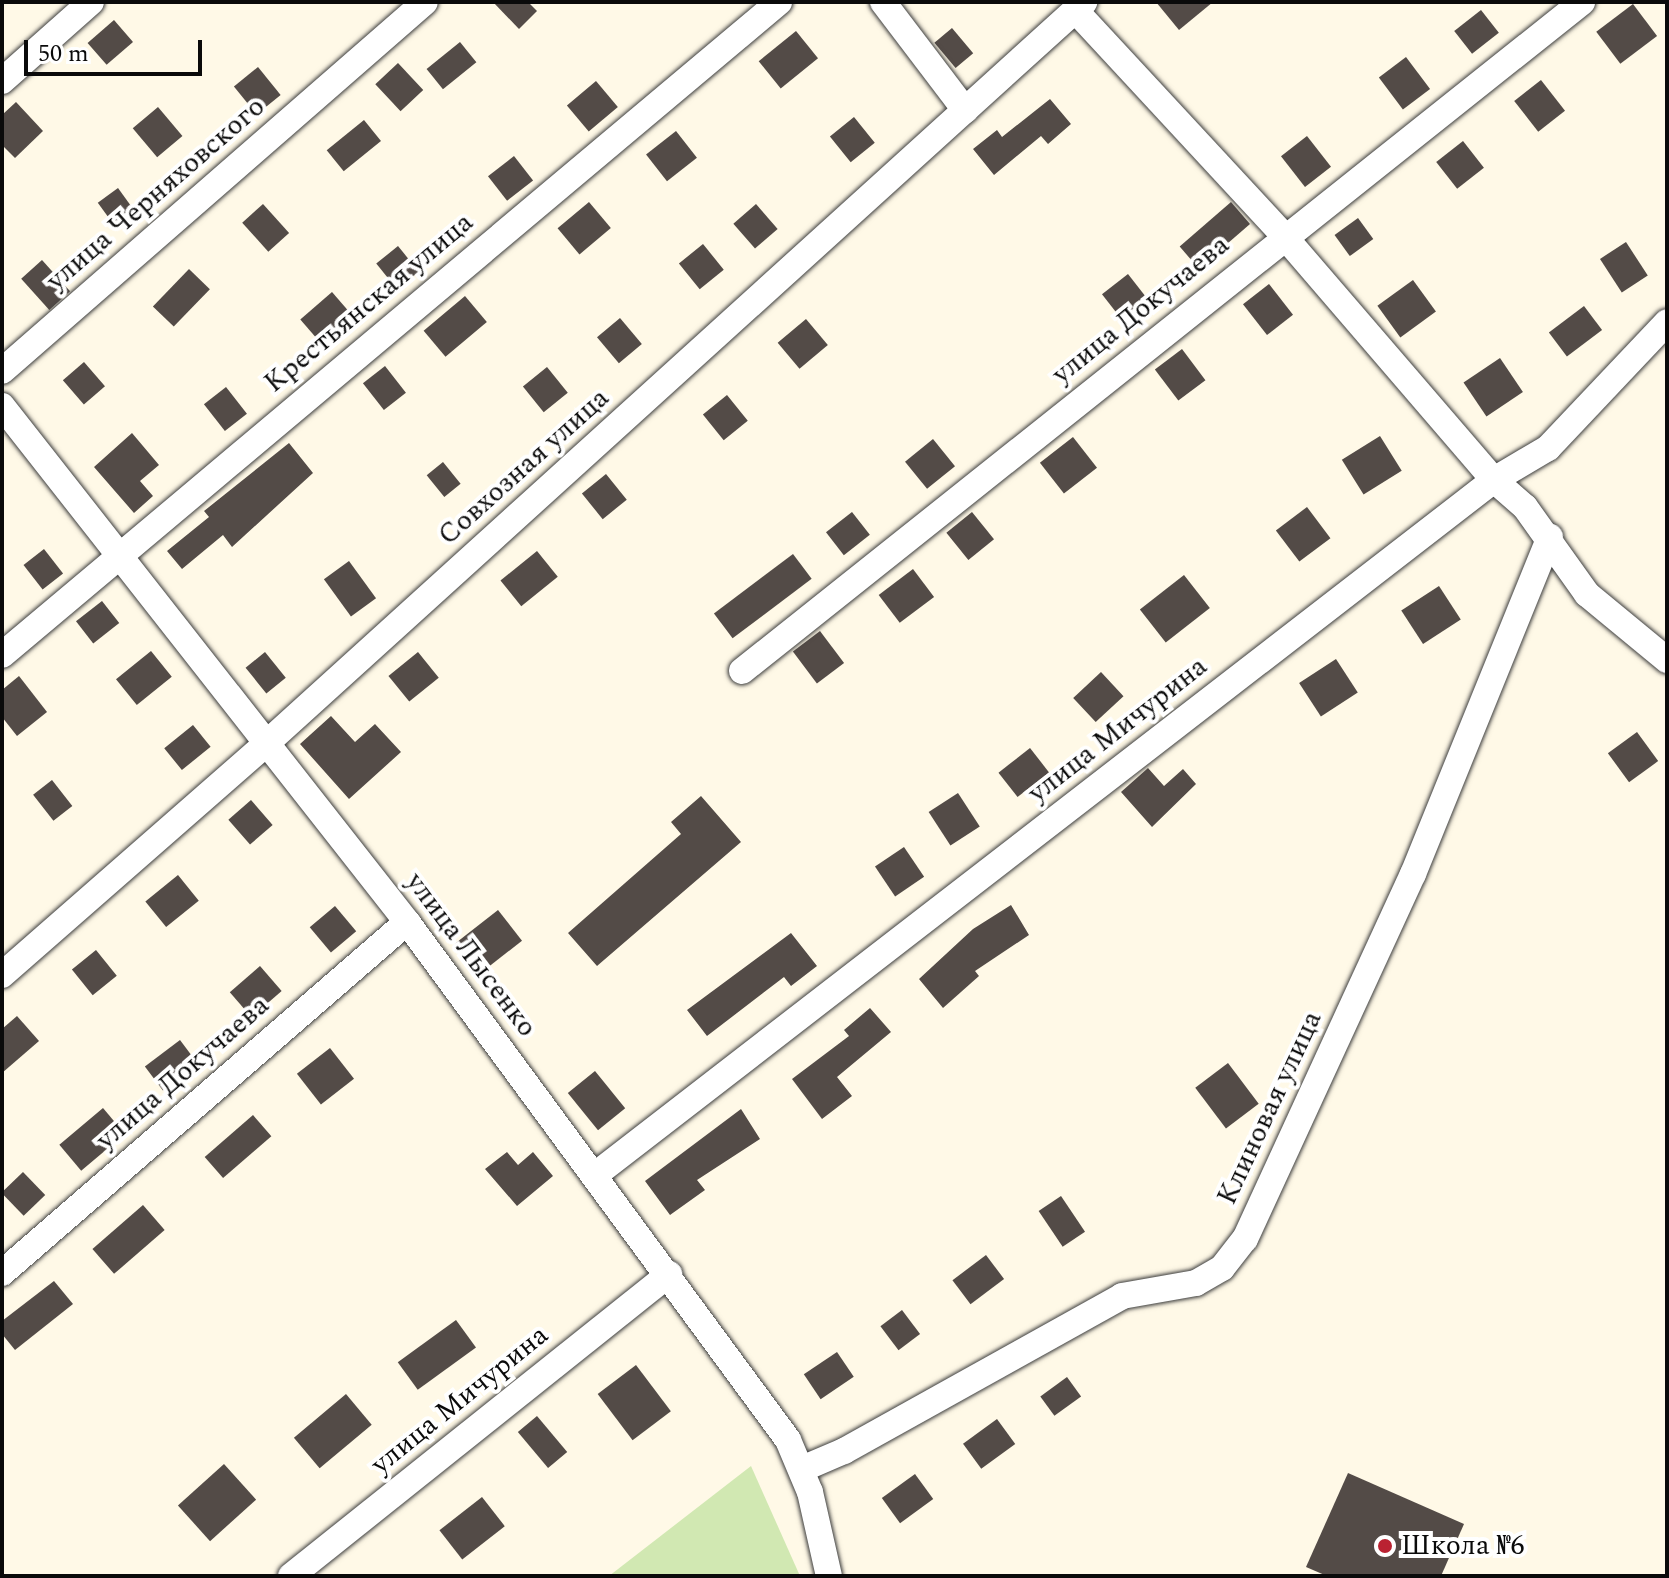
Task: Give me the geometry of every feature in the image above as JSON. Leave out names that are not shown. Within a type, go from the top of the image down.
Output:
[{"type":"street","points":[[2,81],[91,2]]},
{"type":"street","name":"улица Черняховского","points":[[2,371],[425,2]]},
{"type":"street","name":"Крестьянская улица","points":[[2,655],[119,553],[779,2]]},
{"type":"street","points":[[883,2],[965,110]]},
{"type":"street","name":"улица Докучаева","points":[[742,671],[1284,236],[1582,2]]},
{"type":"street","points":[[1080,6],[1494,480],[1550,537],[1587,594],[1667,660]]},
{"type":"street","name":"Совхозная улица","points":[[2,975],[268,742],[1080,6]]},
{"type":"street","name":"улица Мичурина","points":[[595,1175],[1494,480],[1532,460],[1567,431],[1667,322]]},
{"type":"street","name":"улица Лысенко","points":[[2,406],[407,922],[669,1274],[788,1440],[802,1469],[829,1576]]},
{"type":"street","name":"Клиновая улица","points":[[802,1469],[844,1451],[1122,1296],[1196,1283],[1222,1268],[1245,1239],[1413,874],[1550,537]]},
{"type":"street","name":"улица Докучаева","points":[[2,1273],[407,922]]},
{"type":"street","name":"улица Мичурина","points":[[291,1576],[669,1274]]},
{"type":"green space","points":[[751,1466],[800,1576],[609,1576]]},
{"type":"building","points":[[493,2],[528,2],[537,11],[519,29]]},
{"type":"building","points":[[1156,2],[1213,2],[1179,30]]},
{"type":"building","points":[[1633,4],[1657,36],[1620,64],[1596,32]]},
{"type":"building","points":[[1481,10],[1499,33],[1472,54],[1454,31]]},
{"type":"building","points":[[114,20],[133,42],[107,65],[88,43]]},
{"type":"building","points":[[952,28],[973,53],[956,68],[934,43]]},
{"type":"building","points":[[796,31],[818,58],[781,88],[759,61]]},
{"type":"building","points":[[460,42],[476,62],[443,89],[427,69]]},
{"type":"building","points":[[1406,57],[1430,89],[1403,109],[1379,77]]},
{"type":"building","points":[[398,63],[423,90],[401,111],[375,84]]},
{"type":"building","points":[[258,67],[281,95],[257,114],[234,87]]},
{"type":"building","points":[[1541,80],[1565,111],[1538,132],[1514,101]]},
{"type":"building","points":[[596,81],[618,107],[589,131],[567,105]]},
{"type":"building","points":[[1050,99],[1071,124],[1048,144],[1041,136],[994,175],[973,149],[997,130],[1002,137]]},
{"type":"building","points":[[16,102],[43,131],[15,158],[2,145],[2,115]]},
{"type":"building","points":[[158,107],[182,136],[157,157],[133,128]]},
{"type":"building","points":[[854,117],[875,143],[851,162],[830,137]]},
{"type":"building","points":[[364,120],[381,141],[344,171],[327,150]]},
{"type":"building","points":[[676,131],[697,158],[667,181],[646,154]]},
{"type":"building","points":[[1307,136],[1331,167],[1305,187],[1281,156]]},
{"type":"building","points":[[1463,141],[1484,168],[1457,189],[1436,162]]},
{"type":"building","points":[[514,156],[533,180],[507,201],[488,176]]},
{"type":"building","points":[[118,188],[137,214],[117,229],[98,203]]},
{"type":"building","points":[[589,202],[611,228],[579,254],[558,228]]},
{"type":"building","points":[[1231,202],[1250,224],[1199,268],[1180,247]]},
{"type":"building","points":[[263,204],[289,233],[268,252],[242,223]]},
{"type":"building","points":[[756,204],[778,229],[755,249],[733,224]]},
{"type":"building","points":[[1358,218],[1373,239],[1350,256],[1335,235]]},
{"type":"building","points":[[1626,242],[1648,276],[1622,292],[1600,259]]},
{"type":"building","points":[[703,244],[724,270],[700,289],[679,264]]},
{"type":"building","points":[[398,246],[419,272],[397,289],[376,264]]},
{"type":"building","points":[[42,260],[70,291],[49,310],[21,279]]},
{"type":"building","points":[[189,269],[210,289],[174,327],[153,306]]},
{"type":"building","points":[[1128,274],[1152,305],[1126,325],[1102,294]]},
{"type":"building","points":[[1413,280],[1436,312],[1400,337],[1377,306]]},
{"type":"building","points":[[1269,284],[1293,315],[1267,335],[1243,304]]},
{"type":"building","points":[[332,292],[354,317],[322,344],[300,320]]},
{"type":"building","points":[[465,296],[487,322],[445,357],[424,331]]},
{"type":"building","points":[[1584,306],[1602,330],[1567,356],[1549,332]]},
{"type":"building","points":[[620,318],[642,344],[619,363],[597,337]]},
{"type":"building","points":[[806,319],[828,345],[800,369],[778,343]]},
{"type":"building","points":[[1182,349],[1205,380],[1178,401],[1155,369]]},
{"type":"building","points":[[1500,358],[1523,392],[1486,417],[1464,383]]},
{"type":"building","points":[[84,362],[105,386],[84,405],[63,380]]},
{"type":"building","points":[[385,366],[406,393],[384,410],[363,383]]},
{"type":"building","points":[[547,367],[568,393],[544,412],[523,387]]},
{"type":"building","points":[[226,387],[247,414],[225,431],[204,404]]},
{"type":"building","points":[[727,395],[748,421],[724,440],[703,415]]},
{"type":"building","points":[[132,433],[159,465],[140,481],[153,496],[134,513],[94,467]]},
{"type":"building","points":[[1380,436],[1402,471],[1364,495],[1342,460]]},
{"type":"building","points":[[1073,437],[1097,468],[1064,494],[1040,463]]},
{"type":"building","points":[[933,439],[955,466],[927,489],[905,462]]},
{"type":"building","points":[[289,443],[313,473],[232,547],[223,535],[182,569],[167,551],[209,517],[204,511]]},
{"type":"building","points":[[443,462],[461,484],[444,497],[427,475]]},
{"type":"building","points":[[606,474],[627,500],[603,519],[582,494]]},
{"type":"building","points":[[1307,507],[1330,538],[1299,562],[1276,530]]},
{"type":"building","points":[[852,512],[870,535],[844,555],[826,532]]},
{"type":"building","points":[[972,512],[994,539],[968,560],[946,533]]},
{"type":"building","points":[[44,549],[63,573],[43,589],[24,565]]},
{"type":"building","points":[[537,551],[558,577],[521,606],[500,581]]},
{"type":"building","points":[[793,554],[812,579],[733,638],[714,614]]},
{"type":"building","points":[[349,561],[376,598],[351,616],[324,579]]},
{"type":"building","points":[[913,569],[934,597],[900,623],[879,595]]},
{"type":"building","points":[[1184,575],[1210,608],[1166,643],[1140,609]]},
{"type":"building","points":[[1439,586],[1461,620],[1423,644],[1401,611]]},
{"type":"building","points":[[102,601],[119,623],[93,643],[76,621]]},
{"type":"building","points":[[820,631],[844,663],[817,683],[793,651]]},
{"type":"building","points":[[151,651],[172,677],[137,705],[116,679]]},
{"type":"building","points":[[265,652],[286,678],[266,693],[246,668]]},
{"type":"building","points":[[418,652],[439,678],[409,702],[388,676]]},
{"type":"building","points":[[1336,659],[1358,693],[1321,717],[1299,683]]},
{"type":"building","points":[[1101,672],[1124,696],[1096,722],[1073,698]]},
{"type":"building","points":[[19,676],[47,712],[17,736],[2,717],[2,690]]},
{"type":"building","points":[[331,716],[355,742],[375,724],[401,752],[349,799],[300,744]]},
{"type":"building","points":[[193,725],[211,747],[182,770],[164,748]]},
{"type":"building","points":[[1637,732],[1658,761],[1629,782],[1608,753]]},
{"type":"building","points":[[1030,748],[1049,772],[1018,797],[998,773]]},
{"type":"building","points":[[1148,768],[1164,786],[1183,769],[1196,784],[1152,827],[1121,792]]},
{"type":"building","points":[[52,780],[72,806],[53,821],[33,795]]},
{"type":"building","points":[[958,793],[980,827],[950,846],[929,812]]},
{"type":"building","points":[[701,796],[741,842],[597,966],[568,933],[681,834],[671,822]]},
{"type":"building","points":[[251,800],[273,825],[250,845],[228,820]]},
{"type":"building","points":[[904,847],[924,877],[895,896],[875,867]]},
{"type":"building","points":[[178,875],[199,901],[166,927],[145,901]]},
{"type":"building","points":[[1011,905],[1029,935],[975,971],[979,976],[943,1008],[919,979],[973,929]]},
{"type":"building","points":[[335,906],[356,931],[331,952],[310,927]]},
{"type":"building","points":[[498,910],[522,941],[479,974],[455,943]]},
{"type":"building","points":[[791,933],[817,966],[791,986],[784,977],[707,1036],[687,1010]]},
{"type":"building","points":[[96,950],[117,976],[93,995],[72,970]]},
{"type":"building","points":[[260,966],[282,991],[251,1017],[230,992]]},
{"type":"building","points":[[870,1008],[891,1032],[837,1077],[852,1096],[822,1119],[792,1079],[849,1036],[844,1030]]},
{"type":"building","points":[[17,1016],[39,1041],[2,1073],[2,1029]]},
{"type":"building","points":[[180,1040],[198,1064],[163,1090],[145,1066]]},
{"type":"building","points":[[330,1048],[354,1079],[321,1105],[297,1074]]},
{"type":"building","points":[[1228,1063],[1259,1104],[1226,1128],[1195,1088]]},
{"type":"building","points":[[595,1071],[625,1108],[598,1130],[568,1093]]},
{"type":"building","points":[[103,1108],[125,1134],[81,1171],[59,1145]]},
{"type":"building","points":[[741,1109],[760,1139],[697,1180],[705,1190],[670,1215],[645,1181]]},
{"type":"building","points":[[253,1115],[271,1136],[223,1178],[205,1157]]},
{"type":"building","points":[[507,1152],[518,1165],[533,1152],[553,1176],[517,1206],[485,1169]]},
{"type":"building","points":[[23,1172],[45,1195],[24,1216],[2,1193]]},
{"type":"building","points":[[1061,1196],[1085,1232],[1063,1247],[1039,1211]]},
{"type":"building","points":[[143,1205],[165,1230],[114,1274],[92,1249]]},
{"type":"building","points":[[986,1255],[1004,1279],[971,1304],[952,1280]]},
{"type":"building","points":[[54,1281],[73,1304],[15,1350],[2,1334],[2,1321]]},
{"type":"building","points":[[902,1310],[920,1334],[898,1350],[880,1326]]},
{"type":"building","points":[[456,1320],[476,1348],[418,1390],[398,1362]]},
{"type":"building","points":[[837,1352],[854,1377],[821,1399],[804,1374]]},
{"type":"building","points":[[636,1365],[671,1411],[633,1440],[598,1394]]},
{"type":"building","points":[[1067,1377],[1081,1396],[1054,1416],[1040,1396]]},
{"type":"building","points":[[346,1394],[372,1425],[320,1468],[294,1438]]},
{"type":"building","points":[[537,1416],[567,1452],[548,1468],[518,1432]]},
{"type":"building","points":[[997,1419],[1015,1444],[981,1469],[963,1444]]},
{"type":"building","points":[[224,1464],[256,1500],[210,1541],[178,1505]]},
{"type":"building","name":"Школа №6","points":[[1348,1473],[1464,1524],[1441,1576],[1327,1576],[1306,1567]]},
{"type":"building","points":[[915,1474],[933,1499],[900,1523],[882,1498]]},
{"type":"building","points":[[482,1497],[505,1526],[462,1559],[439,1530]]},
{"type":"place","name":"Школа №6","points":[[1385,1546]]}]
